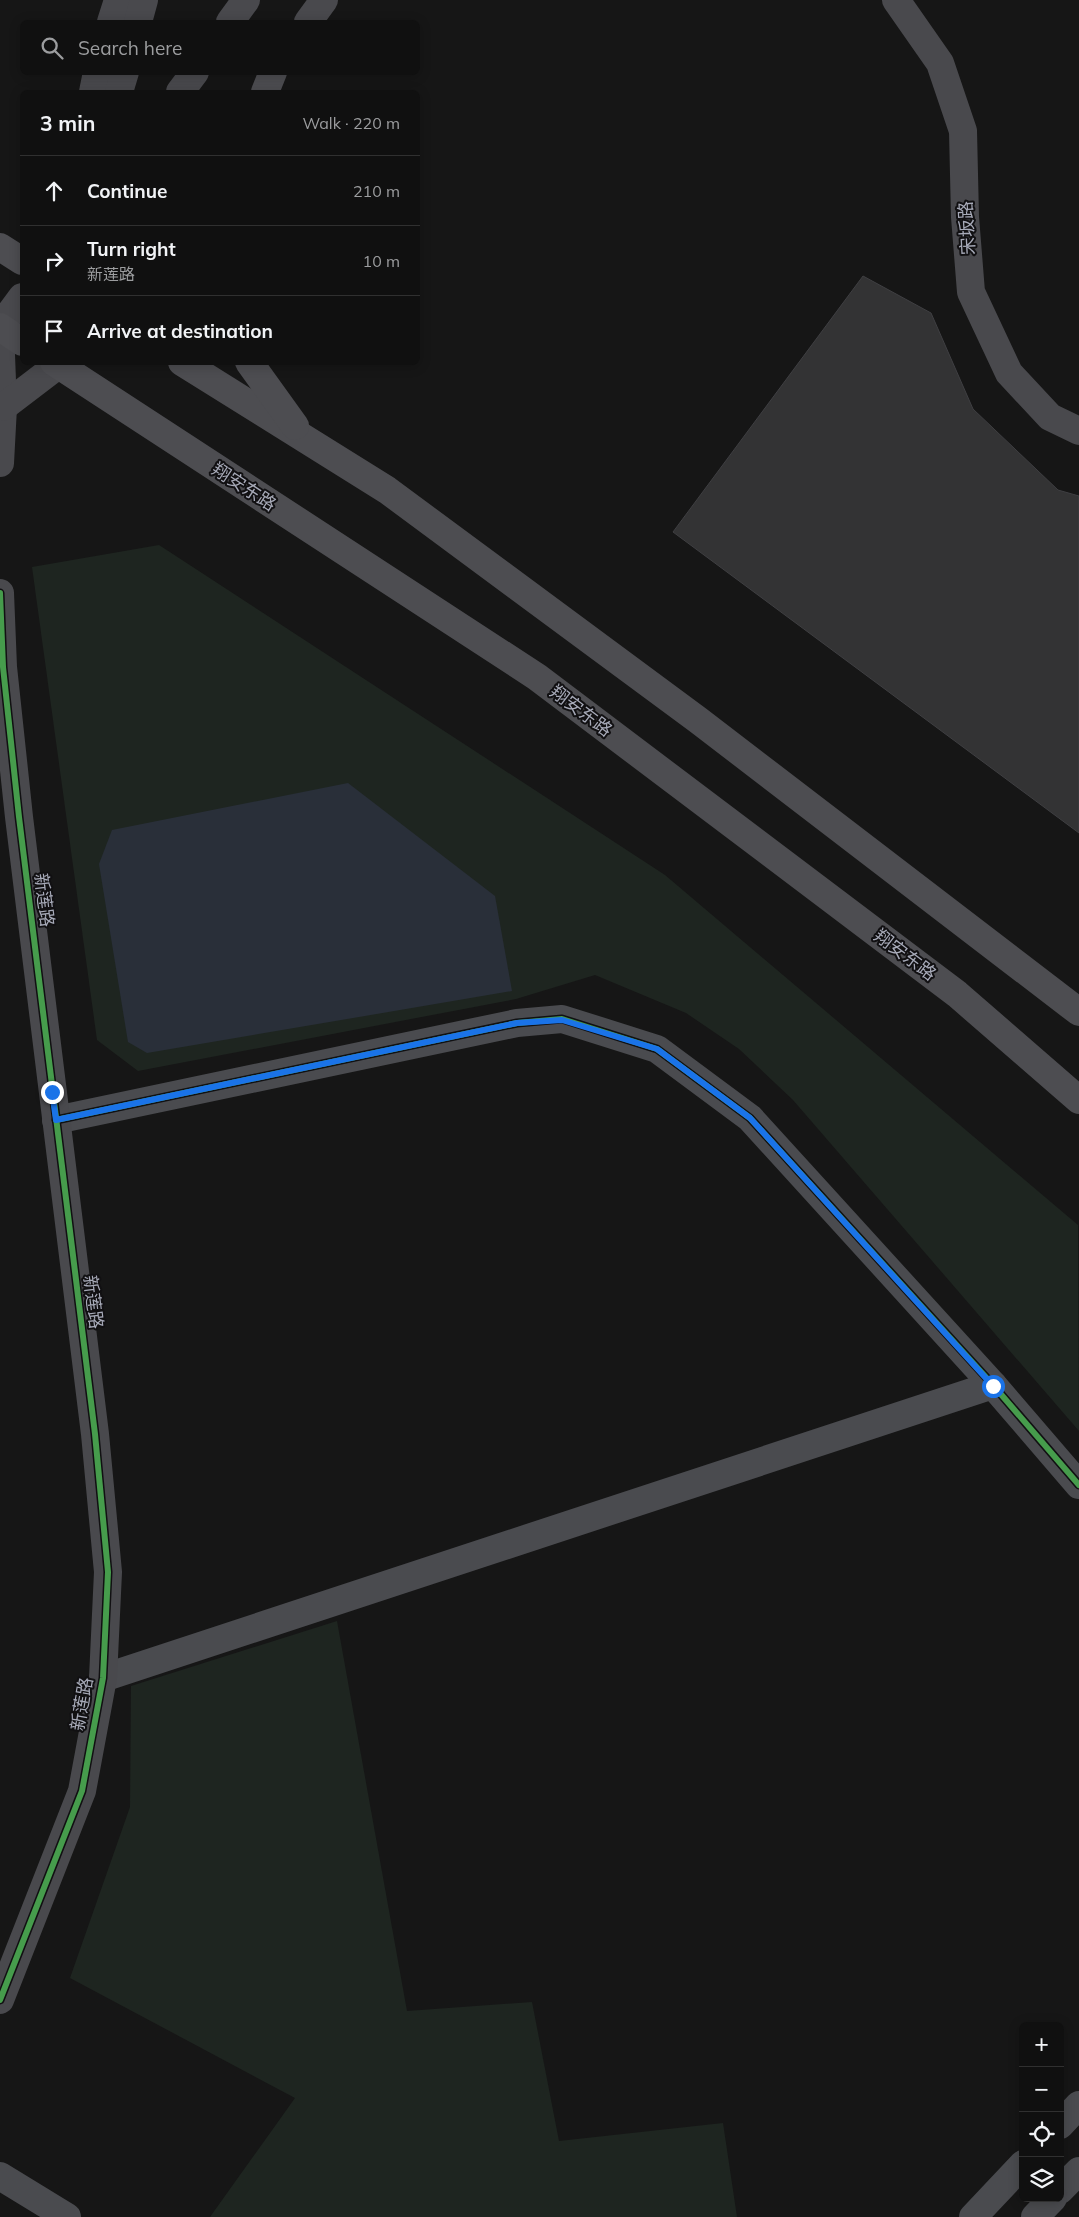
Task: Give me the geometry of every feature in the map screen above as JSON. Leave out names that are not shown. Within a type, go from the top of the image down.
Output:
[{"type":"main road","points":[[266,90],[271,75]]},
{"type":"main road","points":[[0,247],[20,259]]},
{"type":"main road","points":[[0,327],[20,341]]},
{"type":"main road","name":"翔安东路","points":[[60,365],[537,677],[957,994],[1079,1100]]},
{"type":"main road","points":[[187,365],[387,490],[698,720],[1079,1012]]},
{"type":"main road","points":[[251,365],[303,438]]},
{"type":"street","points":[[112,20],[118,0]]},
{"type":"street","points":[[139,20],[144,0]]},
{"type":"street","points":[[231,20],[246,0]]},
{"type":"street","points":[[309,20],[324,0]]},
{"type":"street","name":"宋坂路","points":[[896,0],[940,63],[963,131],[965,217],[970,292],[1008,373],[1050,417],[1079,432]]},
{"type":"street","points":[[93,90],[96,75]]},
{"type":"street","points":[[120,90],[124,75]]},
{"type":"street","points":[[182,90],[193,75]]},
{"type":"street","points":[[258,90],[270,75]]},
{"type":"street","points":[[0,463],[3,407],[0,327],[20,300]]},
{"type":"street","points":[[3,407],[57,365]]},
{"type":"street","name":"新莲路","points":[[0,593],[3,667],[18,817],[95,1434],[108,1572],[103,1678],[82,1791],[0,2000]]},
{"type":"street","points":[[56,1120],[517,1023],[562,1020],[657,1049],[750,1118],[993,1386],[1079,1486]]},
{"type":"street","points":[[103,1678],[993,1386]]},
{"type":"street","points":[[1064,2120],[1079,2105]]},
{"type":"street","points":[[973,2217],[1019,2168]]},
{"type":"street","points":[[1064,2186],[1079,2171]]},
{"type":"street","points":[[0,2176],[67,2217]]},
{"type":"street","points":[[1034,2217],[1048,2202]]},
{"type":"shaded area","points":[[159,545],[665,875],[1078,1225],[1079,1431],[793,1100],[739,1049],[686,1013],[595,975],[516,999],[138,1071],[97,1040],[32,567]]},
{"type":"shaded area","points":[[348,783],[495,896],[512,991],[147,1053],[128,1042],[99,864],[112,830]]},
{"type":"shaded area","points":[[337,1621],[407,2011],[532,2002],[559,2141],[723,2123],[737,2217],[210,2217],[295,2098],[70,1978],[130,1807],[131,1686]]},
{"type":"building","points":[[863,276],[931,313],[973,409],[1058,490],[1079,496],[1079,833],[673,532]]},
{"type":"cycle path","points":[[0,593],[3,667],[19,817],[95,1434],[108,1572],[103,1678],[82,1791],[0,2000]]},
{"type":"cycle path","points":[[56,1120],[517,1023],[562,1019],[657,1049],[750,1118],[993,1385],[1079,1485]]},
{"type":"route","points":[[52,1092],[56,1120],[517,1023],[562,1020],[657,1049],[750,1118],[993,1386]]}]
